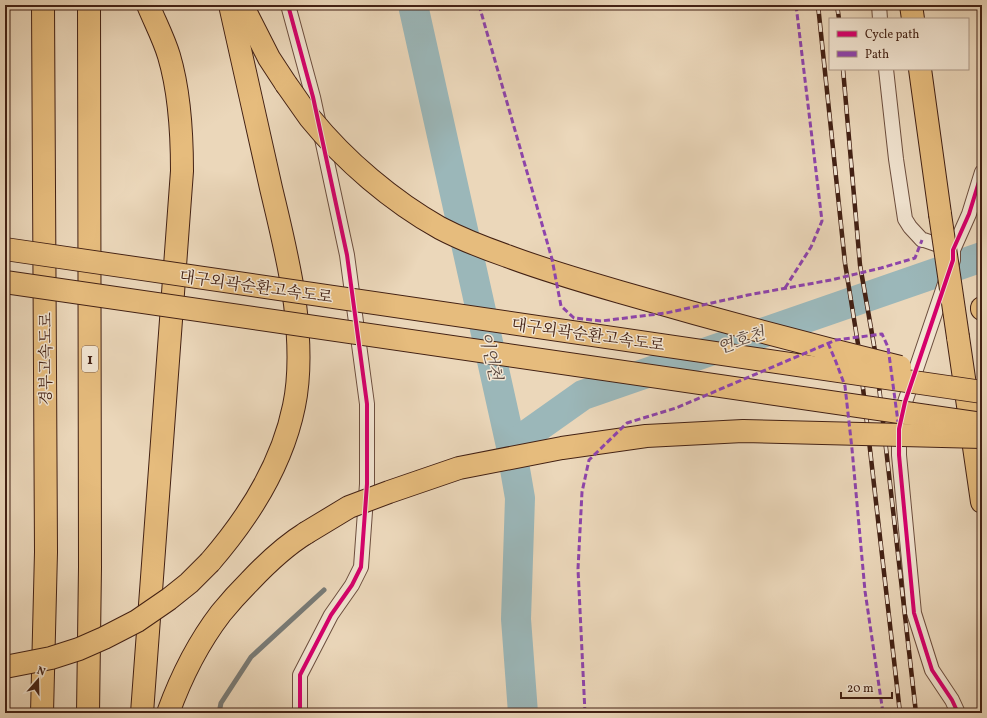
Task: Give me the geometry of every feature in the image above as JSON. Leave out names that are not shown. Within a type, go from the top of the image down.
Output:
[{"type":"main road","name":"경부고속도로","points":[[42,713],[46,552],[43,5]]},
{"type":"main road","name":"1","points":[[88,713],[90,567],[90,5]]},
{"type":"main road","points":[[142,713],[182,171],[180,114],[175,85],[169,56],[148,5]]},
{"type":"main road","points":[[5,667],[51,658],[79,649],[131,624],[169,600],[189,583],[224,546],[256,500],[276,463],[282,446],[294,406],[298,371],[298,342],[295,303],[290,270],[230,5]]},
{"type":"main road","points":[[242,5],[269,58],[286,84],[322,131],[363,172],[397,200],[459,238],[522,262],[570,278],[797,341],[982,389]]},
{"type":"main road","points":[[911,5],[913,18]]},
{"type":"main road","points":[[920,70],[982,502]]},
{"type":"main road","name":"대구외곽순환고속도로","points":[[5,249],[982,392]]},
{"type":"main road","name":"대구외곽순환고속도로","points":[[5,282],[982,424]]},
{"type":"main road","points":[[168,713],[193,656],[206,635],[236,596],[273,558],[296,539],[349,507],[388,492],[459,468],[562,448],[646,436],[743,431],[982,437]]},
{"type":"street","points":[[288,5],[313,97],[347,255],[367,404],[367,484],[361,567],[352,585],[331,615],[300,675],[300,713]]},
{"type":"street","points":[[879,5],[880,18]]},
{"type":"street","points":[[886,70],[896,159],[905,218],[910,227],[922,240],[953,255]]},
{"type":"street","points":[[958,713],[952,700],[932,670],[914,613],[899,455],[899,429],[905,402],[982,172]]},
{"type":"street","points":[[969,214],[982,195]]},
{"type":"waterway","name":"이언천","points":[[413,5],[511,446],[520,498],[516,619],[523,713]]},
{"type":"waterway","name":"연호천","points":[[511,446],[583,395],[982,257]]},
{"type":"waterway","points":[[219,713],[221,703],[251,657],[324,590]]},
{"type":"railway","points":[[818,5],[845,263],[858,344],[900,713]]},
{"type":"railway","points":[[837,5],[839,18]]},
{"type":"railway","points":[[843,70],[860,265],[875,351],[916,713]]},
{"type":"marked path","points":[[479,5],[552,259],[561,306],[574,318],[601,321],[666,313],[748,295],[831,280],[915,258],[922,240]]},
{"type":"marked path","points":[[785,288],[811,247],[822,221],[796,5]]},
{"type":"marked path","points":[[585,713],[578,569],[582,492],[589,460],[627,423],[676,408],[836,340],[882,334],[888,347],[898,422]]},
{"type":"marked path","points":[[828,343],[845,386],[865,591],[883,713]]},
{"type":"cycle path","points":[[288,5],[313,97],[347,255],[367,404],[367,484],[361,567],[352,585],[331,615],[300,675],[300,713]]},
{"type":"cycle path","points":[[958,713],[952,700],[932,670],[914,613],[899,455],[899,429],[905,402],[953,260],[953,250],[969,214],[982,172]]}]
